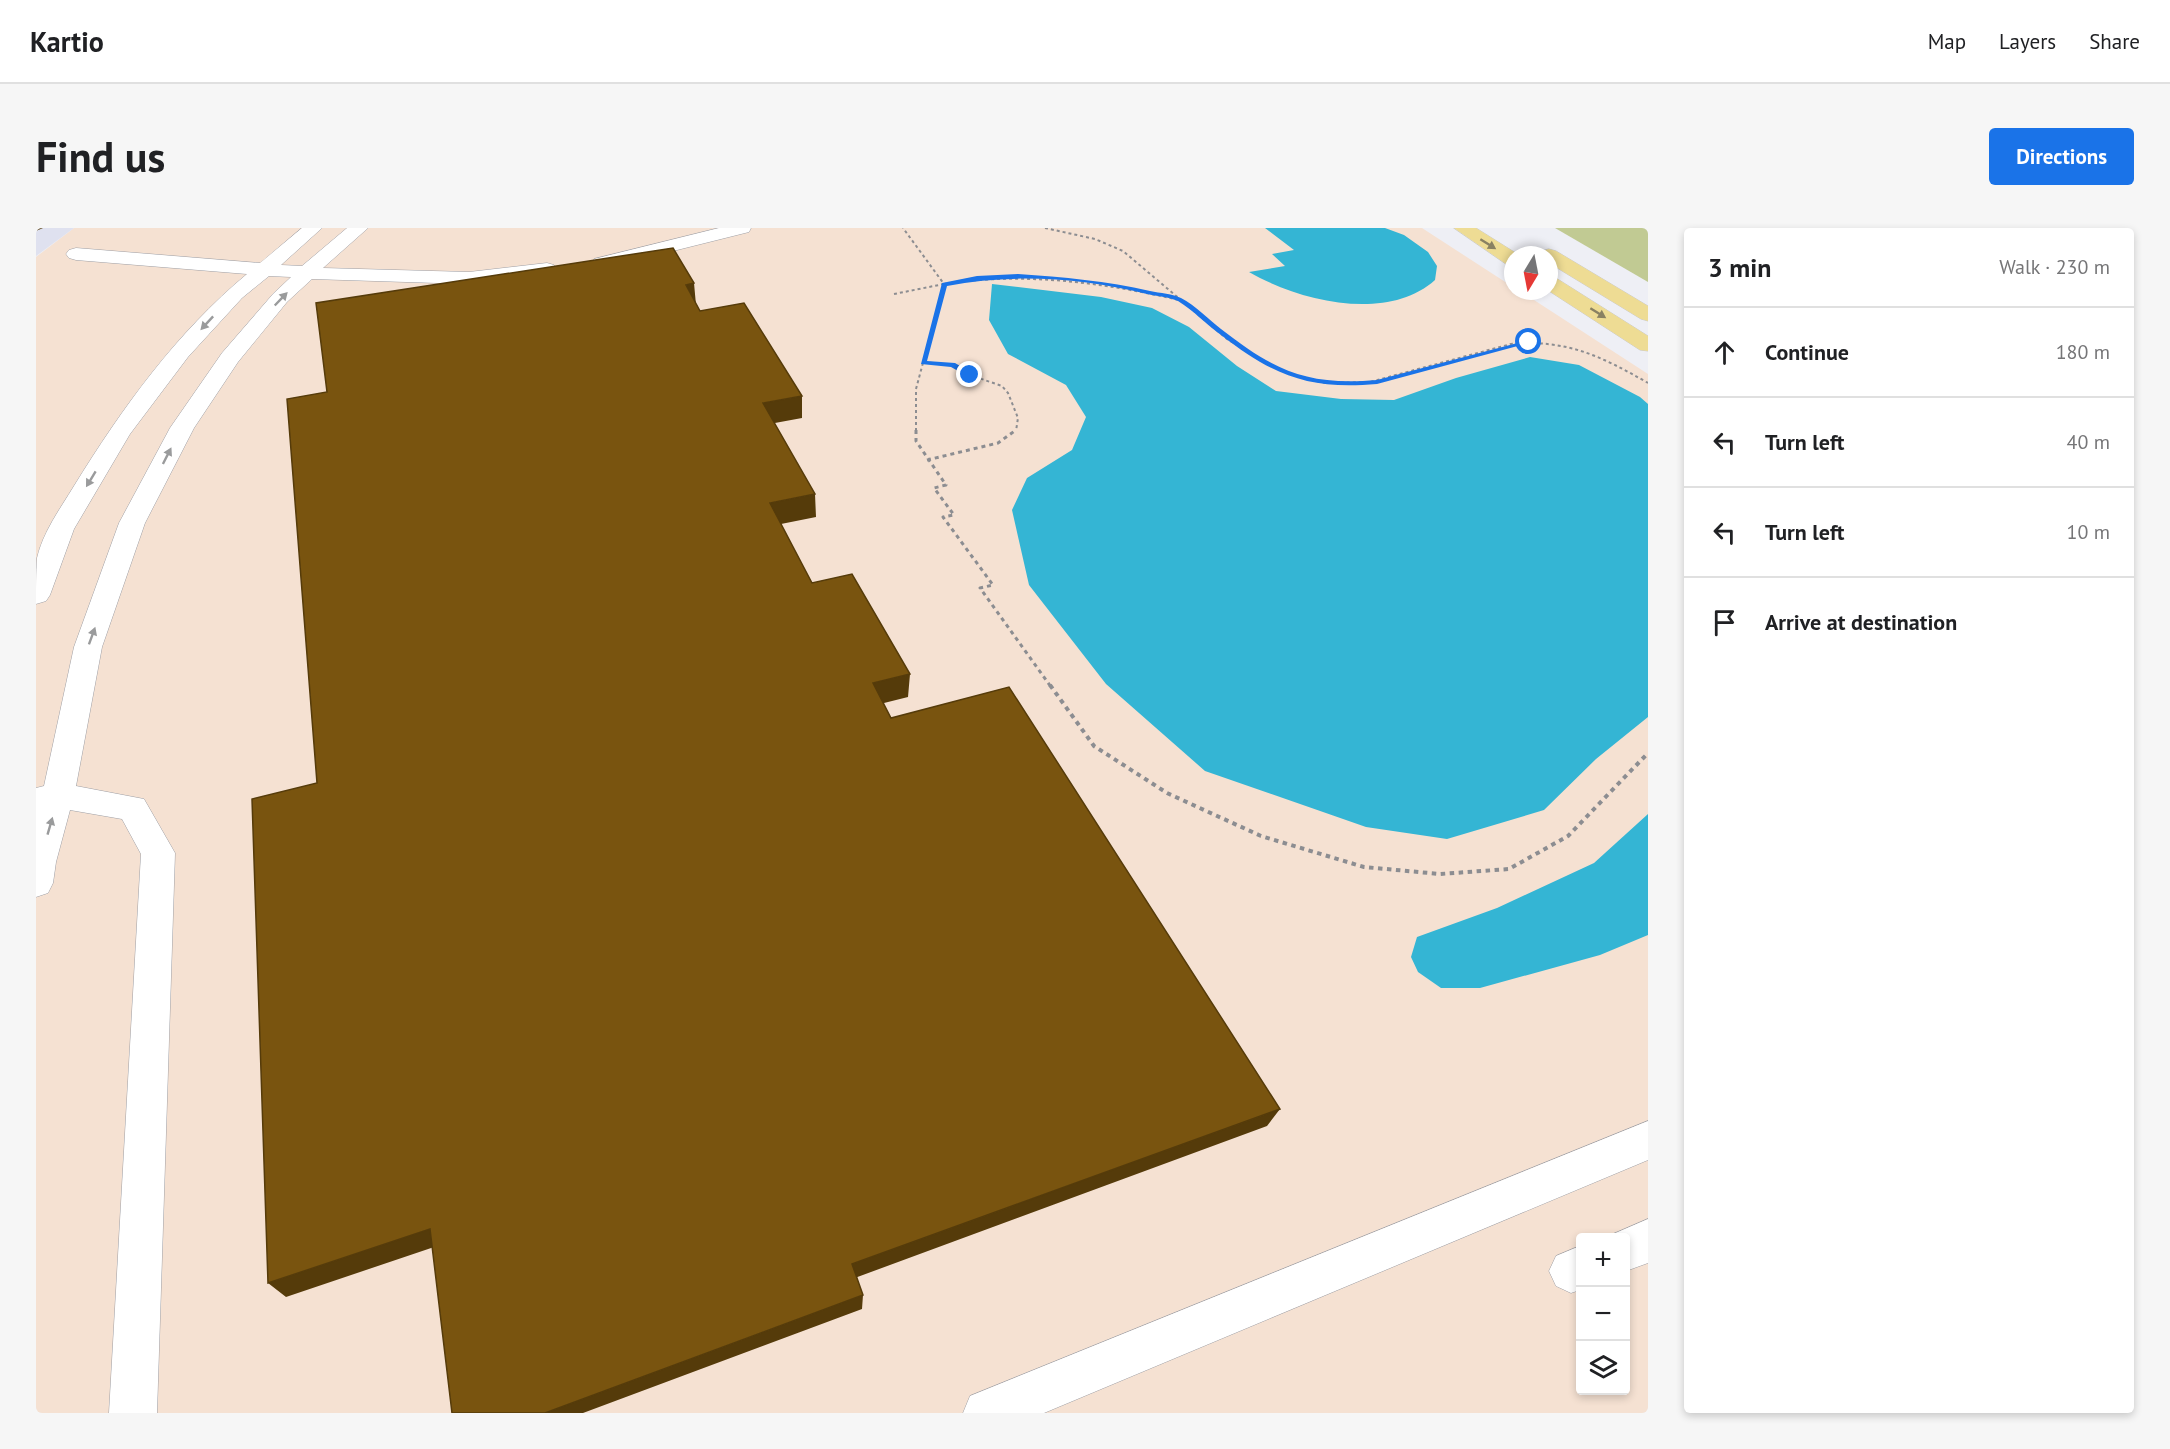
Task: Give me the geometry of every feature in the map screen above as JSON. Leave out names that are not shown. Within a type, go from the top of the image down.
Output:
[{"type":"main road","points":[[1463,228],[1504,254]]},
{"type":"main road","points":[[1558,260],[1648,315]]},
{"type":"main road","points":[[1558,288],[1648,345]]},
{"type":"street","points":[[36,595],[61,529],[119,432],[180,352],[235,294],[313,228]]},
{"type":"street","points":[[36,883],[47,798],[88,647],[132,524],[182,428],[230,358],[280,298],[358,228]]},
{"type":"street","points":[[584,265],[605,263],[742,228]]},
{"type":"street","points":[[76,254],[308,272],[469,278],[562,268]]},
{"type":"street","points":[[47,798],[132,808],[158,853],[133,1413]]},
{"type":"street","points":[[987,1413],[1648,1140]]},
{"type":"street","points":[[1630,1248],[1648,1241]]},
{"type":"path","points":[[903,228],[944,284]]},
{"type":"path","points":[[1045,228],[1084,235],[1124,251],[1179,300],[1253,357],[1272,368],[1297,377],[1324,383],[1377,382],[1529,342],[1570,345],[1591,352],[1648,383]]},
{"type":"path","points":[[894,294],[977,278],[1018,276],[1119,285],[1179,300]]},
{"type":"path","points":[[944,284],[916,389],[916,441],[946,485],[933,488],[954,515],[943,517],[993,585],[980,588],[1094,746],[1167,793],[1261,836],[1364,867],[1440,874],[1509,869],[1568,836],[1648,753]]},
{"type":"path","points":[[924,362],[952,365],[970,375],[1002,386],[1008,393],[1018,418],[1016,432],[998,443],[927,460]]},
{"type":"shaded area","points":[[36,228],[74,228],[36,256]]},
{"type":"shaded area","points":[[74,228],[1422,228],[1504,281],[1504,300],[1534,300],[1648,374],[1648,1413],[36,1413],[36,257]]},
{"type":"green space","points":[[1555,228],[1648,228],[1648,282]]},
{"type":"water","points":[[1265,228],[1385,228],[1404,235],[1428,252],[1437,266],[1435,280],[1415,293],[1393,301],[1368,304],[1317,299],[1292,292],[1249,272],[1285,266],[1272,254],[1294,250]]},
{"type":"water","points":[[992,284],[1101,297],[1152,308],[1189,327],[1237,366],[1276,391],[1341,399],[1394,400],[1456,378],[1530,357],[1579,365],[1640,397],[1648,404],[1648,717],[1596,759],[1544,810],[1447,839],[1366,827],[1205,771],[1106,684],[1029,585],[1012,510],[1027,478],[1072,450],[1086,417],[1066,385],[1008,354],[989,320]]},
{"type":"water","points":[[1648,814],[1648,935],[1600,955],[1480,988],[1441,988],[1418,972],[1411,957],[1417,937],[1497,908],[1594,863]]},
{"type":"building","points":[[673,248],[694,283],[686,285],[700,311],[744,303],[802,396],[763,403],[815,494],[770,503],[812,583],[852,574],[910,674],[873,683],[891,718],[1009,687],[1280,1109],[852,1264],[863,1295],[545,1413],[452,1413],[430,1229],[268,1283],[252,799],[317,783],[287,399],[327,392],[316,303]]},
{"type":"route","points":[[970,375],[952,365],[924,362],[944,284],[977,278],[1018,276],[1066,279],[1119,285],[1179,300],[1253,357],[1272,368],[1324,383],[1377,382],[1512,344],[1529,342]]}]
